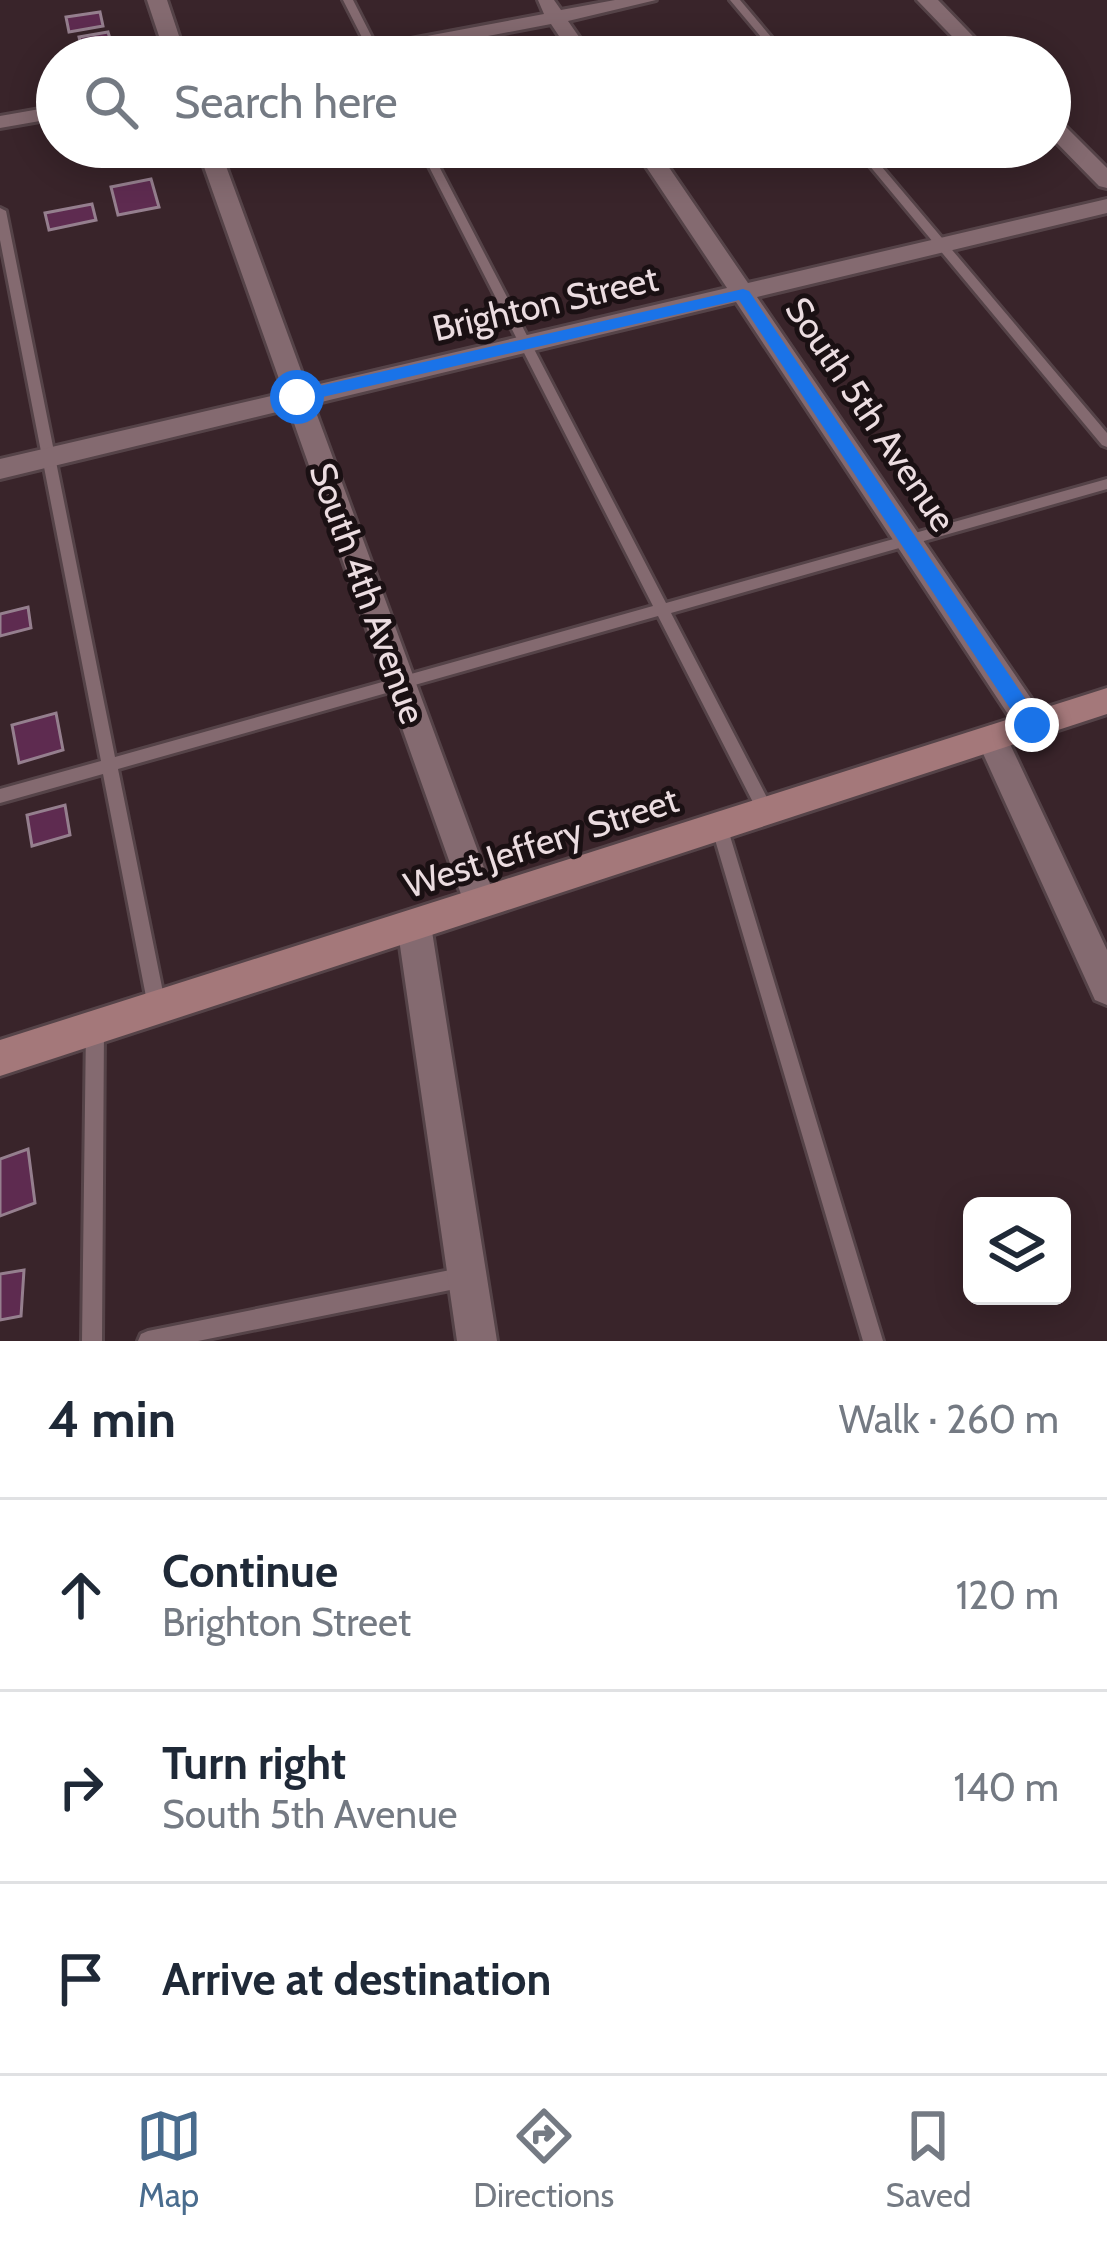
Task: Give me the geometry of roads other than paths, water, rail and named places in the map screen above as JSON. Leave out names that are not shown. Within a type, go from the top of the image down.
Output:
[{"type":"main road","name":"West Jeffery Street","points":[[0,1058],[1107,701]]},
{"type":"street","points":[[157,0],[169,36]]},
{"type":"street","points":[[444,36],[550,8],[646,0]]},
{"type":"street","points":[[927,0],[962,36]]},
{"type":"street","points":[[550,8],[569,36]]},
{"type":"street","points":[[0,122],[36,116]]},
{"type":"street","points":[[1071,145],[1107,181]]},
{"type":"street","name":"South 4th Avenue","points":[[215,168],[481,903]]},
{"type":"street","name":"South 5th Avenue","points":[[658,168],[1032,725]]},
{"type":"street","name":"Brighton Street","points":[[0,470],[1107,206]]},
{"type":"street","points":[[992,738],[1107,988]]},
{"type":"street","points":[[414,925],[477,1341]]},
{"type":"lane","points":[[348,0],[367,36]]},
{"type":"lane","points":[[735,0],[765,36]]},
{"type":"lane","points":[[435,168],[766,811]]},
{"type":"lane","points":[[877,168],[1107,442]]},
{"type":"lane","points":[[0,211],[158,1007]]},
{"type":"lane","points":[[0,796],[1107,484]]},
{"type":"lane","points":[[719,826],[873,1341]]},
{"type":"lane","points":[[92,1341],[95,1028]]},
{"type":"lane","points":[[148,1341],[467,1276]]}]
